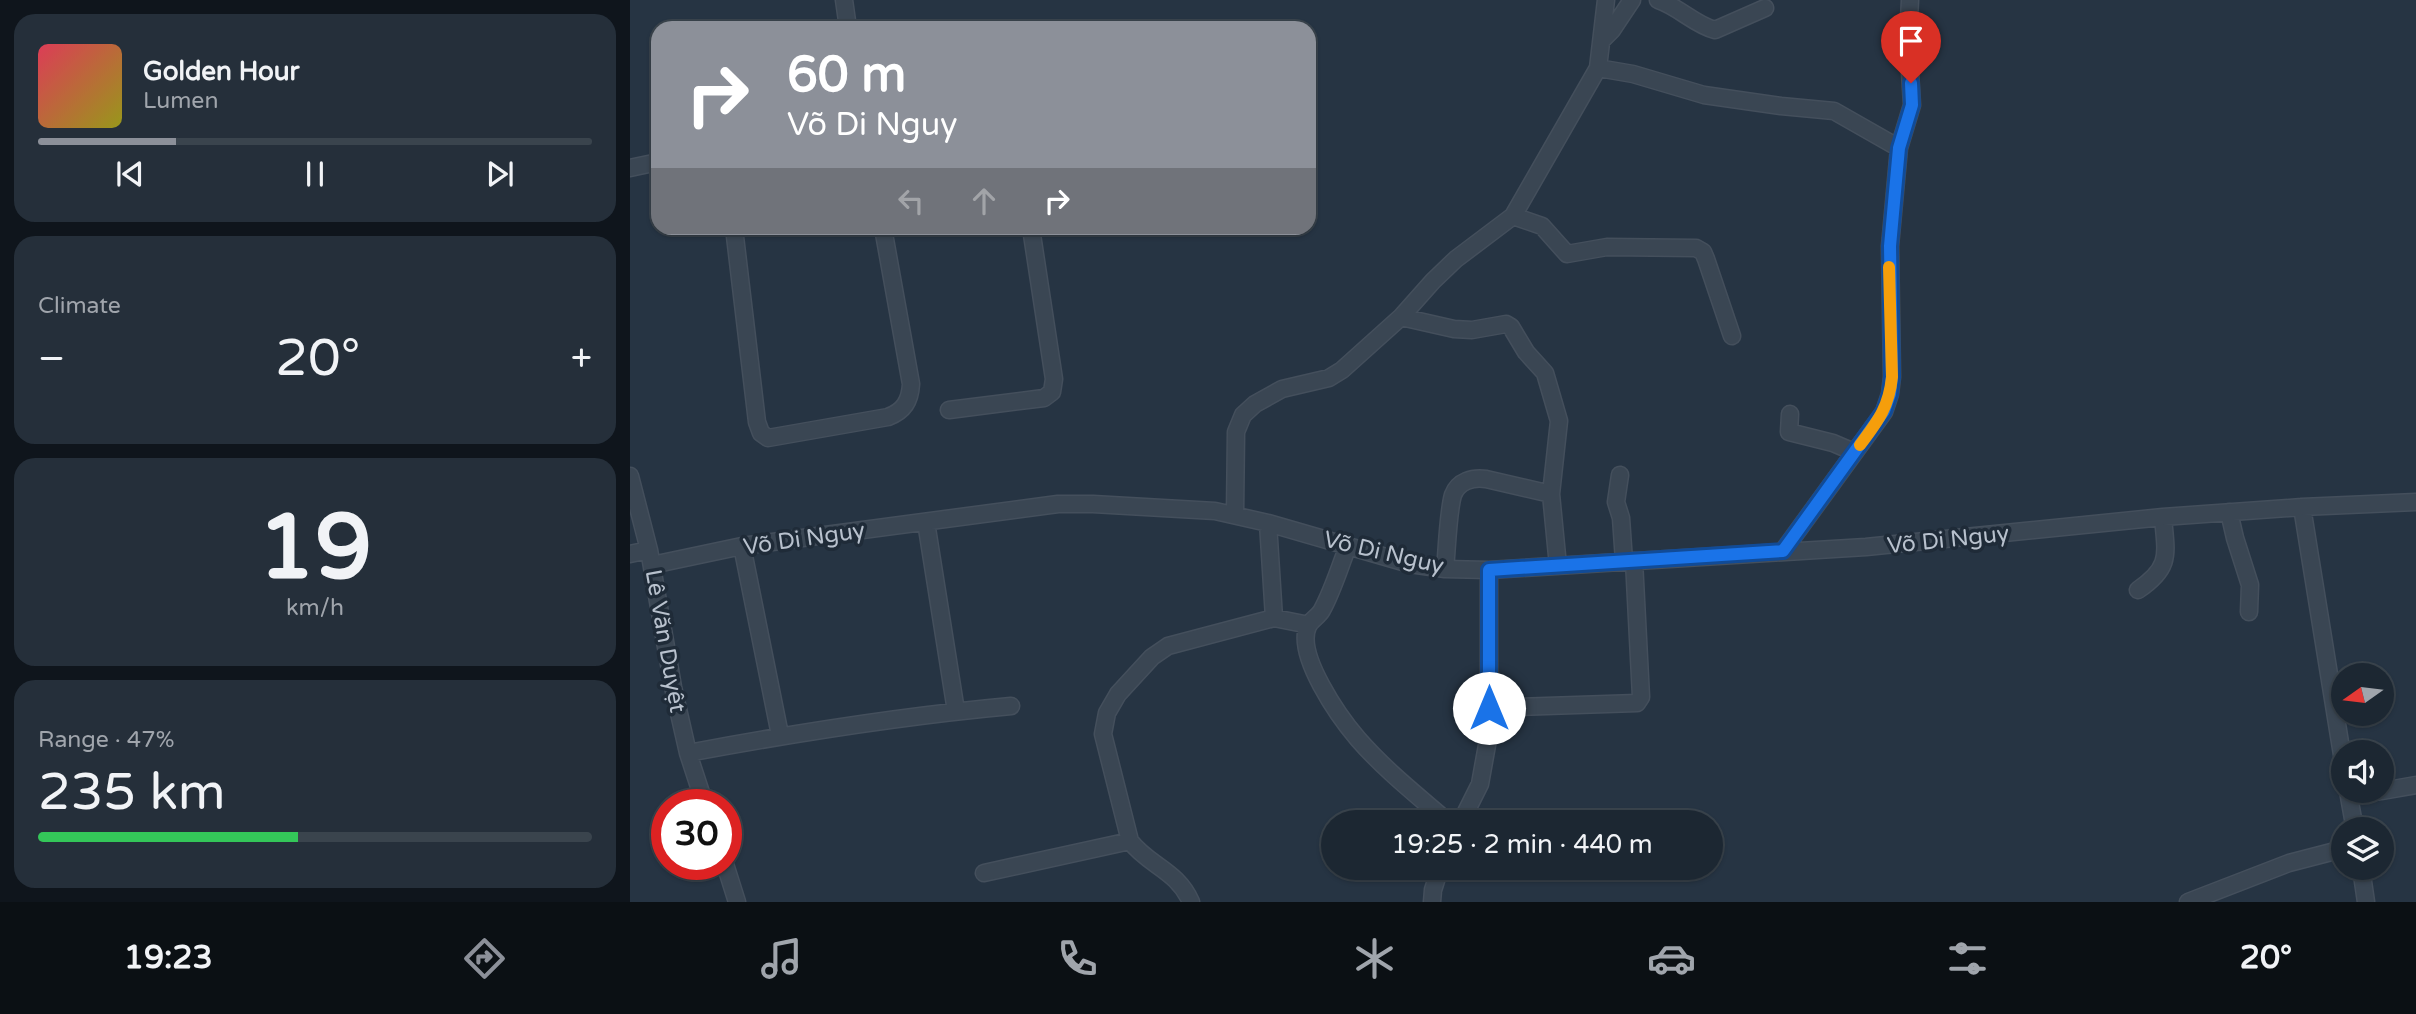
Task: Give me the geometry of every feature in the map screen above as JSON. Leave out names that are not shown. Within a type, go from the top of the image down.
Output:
[{"type":"street","points":[[844,0],[847,21]]},
{"type":"street","points":[[1234,514],[1236,432],[1243,415],[1255,404],[1283,389],[1336,374],[1401,317],[1456,259],[1513,216],[1598,68],[1606,0]]},
{"type":"street","points":[[1602,40],[1632,0]]},
{"type":"street","points":[[1658,0],[1715,30],[1765,8]]},
{"type":"street","points":[[1783,551],[1884,411],[1890,394],[1890,246],[1899,148],[1912,105],[1908,39],[1910,0]]},
{"type":"street","points":[[1598,68],[1633,74],[1704,95],[1834,111],[1899,148]]},
{"type":"street","points":[[630,168],[651,164]]},
{"type":"street","points":[[1513,216],[1542,226],[1567,254],[1607,247],[1696,248],[1706,259],[1732,336]]},
{"type":"street","points":[[735,235],[757,422],[761,433],[768,438],[888,418],[902,411],[908,402],[911,384],[884,235]]},
{"type":"street","points":[[949,410],[1044,398],[1052,392],[1054,379],[1032,235]]},
{"type":"street","points":[[1401,317],[1454,329],[1472,330],[1502,324],[1511,327],[1526,352],[1545,373],[1559,421],[1551,494],[1558,566]]},
{"type":"street","points":[[1790,414],[1788,427],[1793,435],[1821,440],[1854,452]]},
{"type":"street","points":[[1489,708],[1637,703],[1641,697],[1629,561],[1616,500],[1620,475]]},
{"type":"street","name":"Lê Văn Duyệt","points":[[630,476],[651,558],[673,687],[688,753],[700,789]]},
{"type":"street","points":[[1445,569],[1454,494],[1466,481],[1486,479],[1551,494]]},
{"type":"street","name":"Võ Di Nguy","points":[[630,554],[651,558],[1059,504],[1128,504],[1234,514],[1410,564],[1445,569],[1489,570],[1866,547],[2162,517],[2416,502]]},
{"type":"street","points":[[2302,507],[2340,740]]},
{"type":"street","points":[[2229,512],[2250,585],[2249,612]]},
{"type":"street","points":[[2138,590],[2158,575],[2164,563],[2162,517]]},
{"type":"street","points":[[926,522],[956,711]]},
{"type":"street","points":[[1268,523],[1274,618]]},
{"type":"street","points":[[742,545],[780,735]]},
{"type":"street","points":[[1348,545],[1322,610],[1309,625],[1306,640],[1308,655],[1316,675],[1351,731],[1435,810]]},
{"type":"street","points":[[1467,810],[1476,794],[1485,763],[1489,708],[1489,570]]},
{"type":"street","points":[[1191,902],[1185,890],[1172,876],[1135,848],[1130,841],[1103,734],[1107,713],[1118,694],[1152,657],[1168,646],[1274,618],[1309,625]]},
{"type":"street","points":[[688,753],[780,735],[1011,706]]},
{"type":"street","points":[[2394,789],[2416,785]]},
{"type":"street","points":[[984,873],[1130,841]]},
{"type":"street","points":[[2196,900],[2289,863],[2331,852]]},
{"type":"street","points":[[730,880],[737,902]]},
{"type":"street","points":[[1432,902],[1436,880]]},
{"type":"street","points":[[2363,880],[2366,902]]},
{"type":"slow traffic","points":[[1860,445],[1884,411],[1890,394],[1892,348],[1889,267]]},
{"type":"route","points":[[1489,708],[1489,570],[1783,551],[1878,420],[1890,394],[1892,377],[1890,246],[1899,148],[1912,105],[1911,83]]}]
